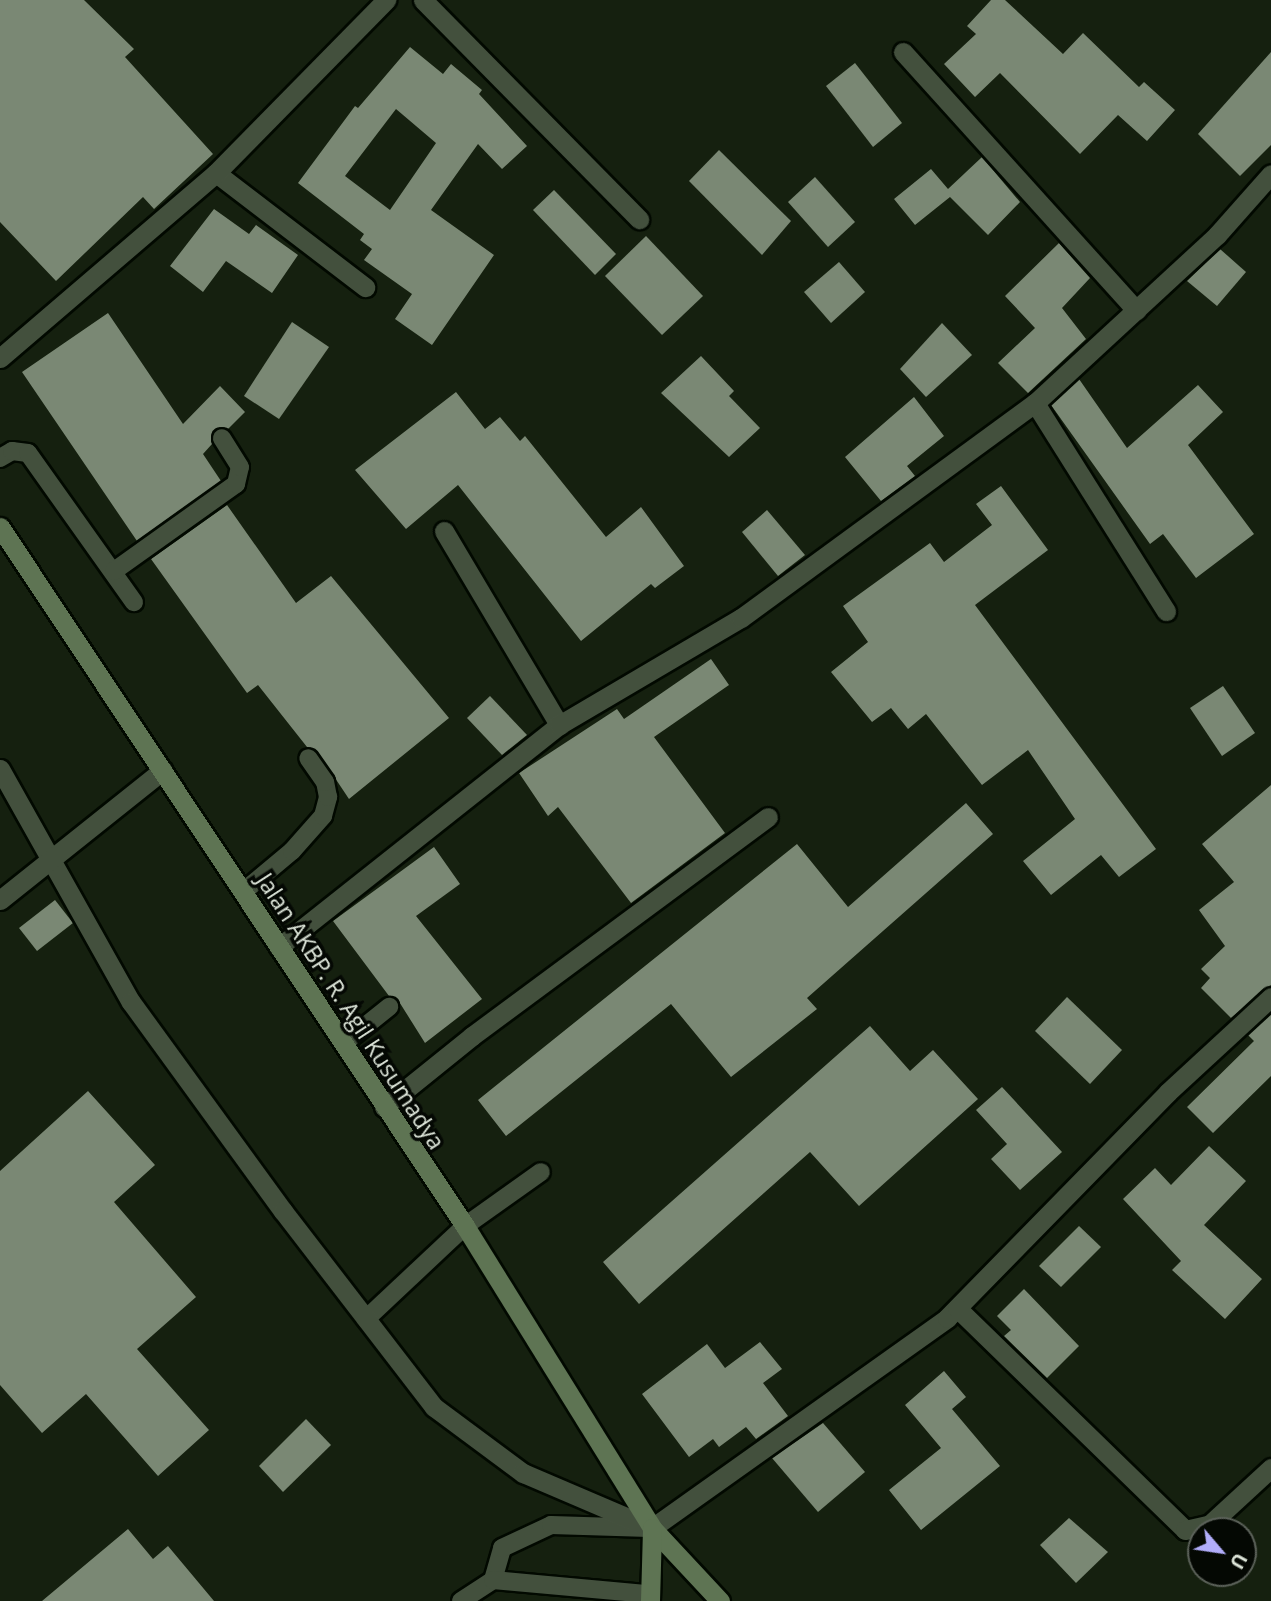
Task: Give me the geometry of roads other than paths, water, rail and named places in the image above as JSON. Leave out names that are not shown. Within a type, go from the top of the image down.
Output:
[{"type":"main road","name":"Jalan AKBP. R. Agil Kusumadya","points":[[0,527],[465,1226],[652,1528],[720,1601]]},
{"type":"main road","points":[[648,1598],[652,1528]]},
{"type":"street","points":[[0,358],[216,173],[386,0]]},
{"type":"street","points":[[423,0],[639,219]]},
{"type":"street","points":[[903,52],[1136,310]]},
{"type":"street","points":[[216,173],[365,287]]},
{"type":"street","points":[[279,947],[559,725],[741,618],[1035,403],[1217,235],[1271,174]]},
{"type":"street","points":[[1035,403],[1167,611]]},
{"type":"street","points":[[444,531],[559,725]]},
{"type":"street","points":[[0,769],[51,855],[131,1002],[434,1407],[505,1462],[652,1528],[957,1308],[1168,1092],[1271,997]]},
{"type":"street","points":[[0,900],[51,855],[163,770]]},
{"type":"street","points":[[384,1107],[472,1036],[768,817]]},
{"type":"street","points":[[957,1308],[1185,1530],[1210,1524],[1271,1468]]},
{"type":"lane","points":[[114,571],[236,484],[240,467],[222,439]]},
{"type":"lane","points":[[0,458],[12,451],[28,453],[134,602]]},
{"type":"lane","points":[[243,892],[292,851],[323,816],[328,797],[325,782],[307,758]]},
{"type":"lane","points":[[344,1044],[390,1007]]},
{"type":"lane","points":[[366,1319],[465,1226],[541,1172]]},
{"type":"lane","points":[[493,1580],[502,1548],[551,1525],[652,1528]]},
{"type":"lane","points":[[461,1601],[493,1580],[648,1598]]}]
